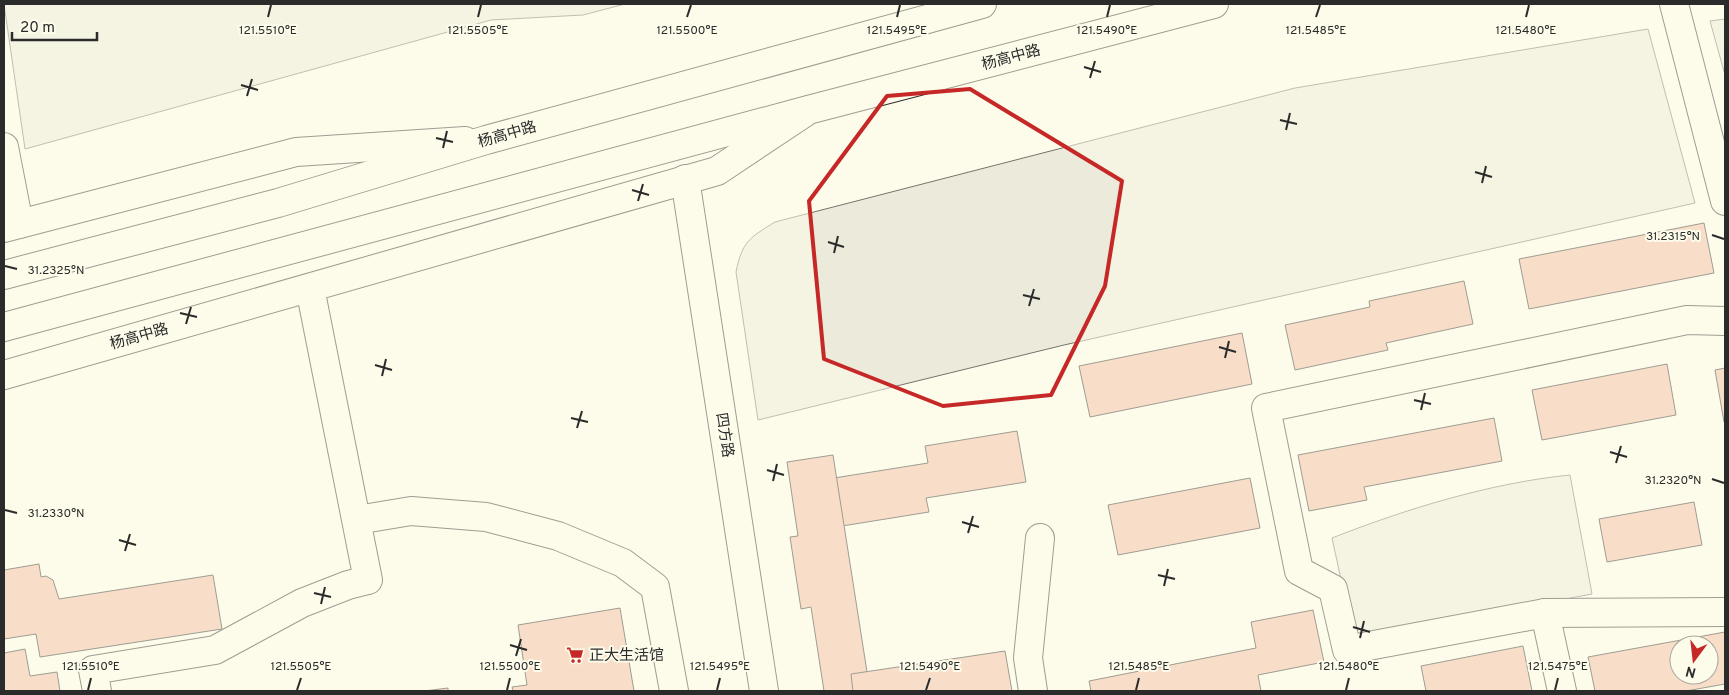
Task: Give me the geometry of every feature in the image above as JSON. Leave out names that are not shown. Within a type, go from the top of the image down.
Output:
[{"type":"main road","name":"杨高中路","points":[[4,275],[278,203],[486,140],[982,4]]},
{"type":"main road","name":"杨高中路","points":[[4,327],[808,110],[1214,4]]},
{"type":"main road","points":[[1674,4],[1725,201]]},
{"type":"main road","name":"杨高中路","points":[[4,375],[717,171],[808,110]]},
{"type":"main road","points":[[4,147],[11,226],[296,152],[486,140]]},
{"type":"main road","name":"四方路","points":[[685,179],[764,691]]},
{"type":"main road","points":[[97,691],[93,670],[215,650],[302,603],[348,585],[368,580],[310,288]]},
{"type":"main road","points":[[1725,321],[1686,320],[1266,408],[1299,571],[1333,590],[1347,650],[1545,613],[1725,612]]},
{"type":"main road","points":[[356,520],[411,511],[486,517],[558,536],[623,563],[655,586],[674,691]]},
{"type":"main road","points":[[1033,691],[1028,658],[1040,538]]},
{"type":"main road","points":[[1545,613],[1562,691]]},
{"type":"highlighted area","points":[[970,89],[1122,181],[1105,286],[1051,395],[943,406],[824,359],[809,201],[887,96]]},
{"type":"shaded area","points":[[4,4],[625,4],[583,15],[491,20],[25,149]]},
{"type":"shaded area","points":[[1725,19],[1725,75],[1710,21]]},
{"type":"shaded area","points":[[1648,29],[1695,203],[1064,345],[758,420],[736,272],[744,247],[759,232],[775,222],[1295,88]]},
{"type":"shaded area","points":[[1570,475],[1592,594],[1354,639],[1332,538],[1419,507],[1479,491],[1509,484]]},
{"type":"building","points":[[1704,223],[1714,273],[1529,309],[1519,259]]},
{"type":"building","points":[[1464,281],[1473,324],[1386,343],[1388,350],[1295,370],[1285,325],[1370,307],[1369,301]]},
{"type":"building","points":[[1242,333],[1252,384],[1090,417],[1079,366]]},
{"type":"building","points":[[1667,364],[1676,415],[1542,440],[1532,390]]},
{"type":"building","points":[[1725,368],[1725,422],[1724,422],[1715,370]]},
{"type":"building","points":[[1494,418],[1502,461],[1364,487],[1367,500],[1309,511],[1298,455]]},
{"type":"building","points":[[1017,431],[1026,482],[926,498],[929,512],[836,527],[828,479],[928,463],[925,446]]},
{"type":"building","points":[[833,455],[870,691],[824,691],[811,607],[801,609],[790,537],[798,536],[787,462]]},
{"type":"building","points":[[1250,478],[1260,528],[1118,555],[1108,505]]},
{"type":"building","points":[[1694,502],[1702,545],[1607,562],[1599,519]]},
{"type":"building","points":[[39,564],[41,577],[46,576],[53,580],[59,599],[213,575],[222,629],[40,657],[36,634],[4,639],[4,570]]},
{"type":"building","name":"正大生活馆","points":[[620,608],[634,691],[513,691],[512,687],[527,685],[518,625]]},
{"type":"building","points":[[1313,610],[1324,662],[1258,675],[1261,691],[1091,691],[1089,681],[1256,648],[1251,622]]},
{"type":"building","points":[[1725,632],[1725,684],[1686,691],[1595,691],[1588,657],[1669,642],[1669,685],[1719,685],[1719,635],[1709,635]]},
{"type":"building","points":[[1523,646],[1532,691],[1426,691],[1421,666]]},
{"type":"building","points":[[25,649],[30,676],[57,672],[60,691],[4,691],[4,653]]},
{"type":"building","points":[[1005,651],[1012,691],[853,691],[851,674]]},
{"type":"building","points":[[448,688],[448,691],[424,691]]},
{"type":"place","name":"正大生活馆","points":[[575,655]]}]
